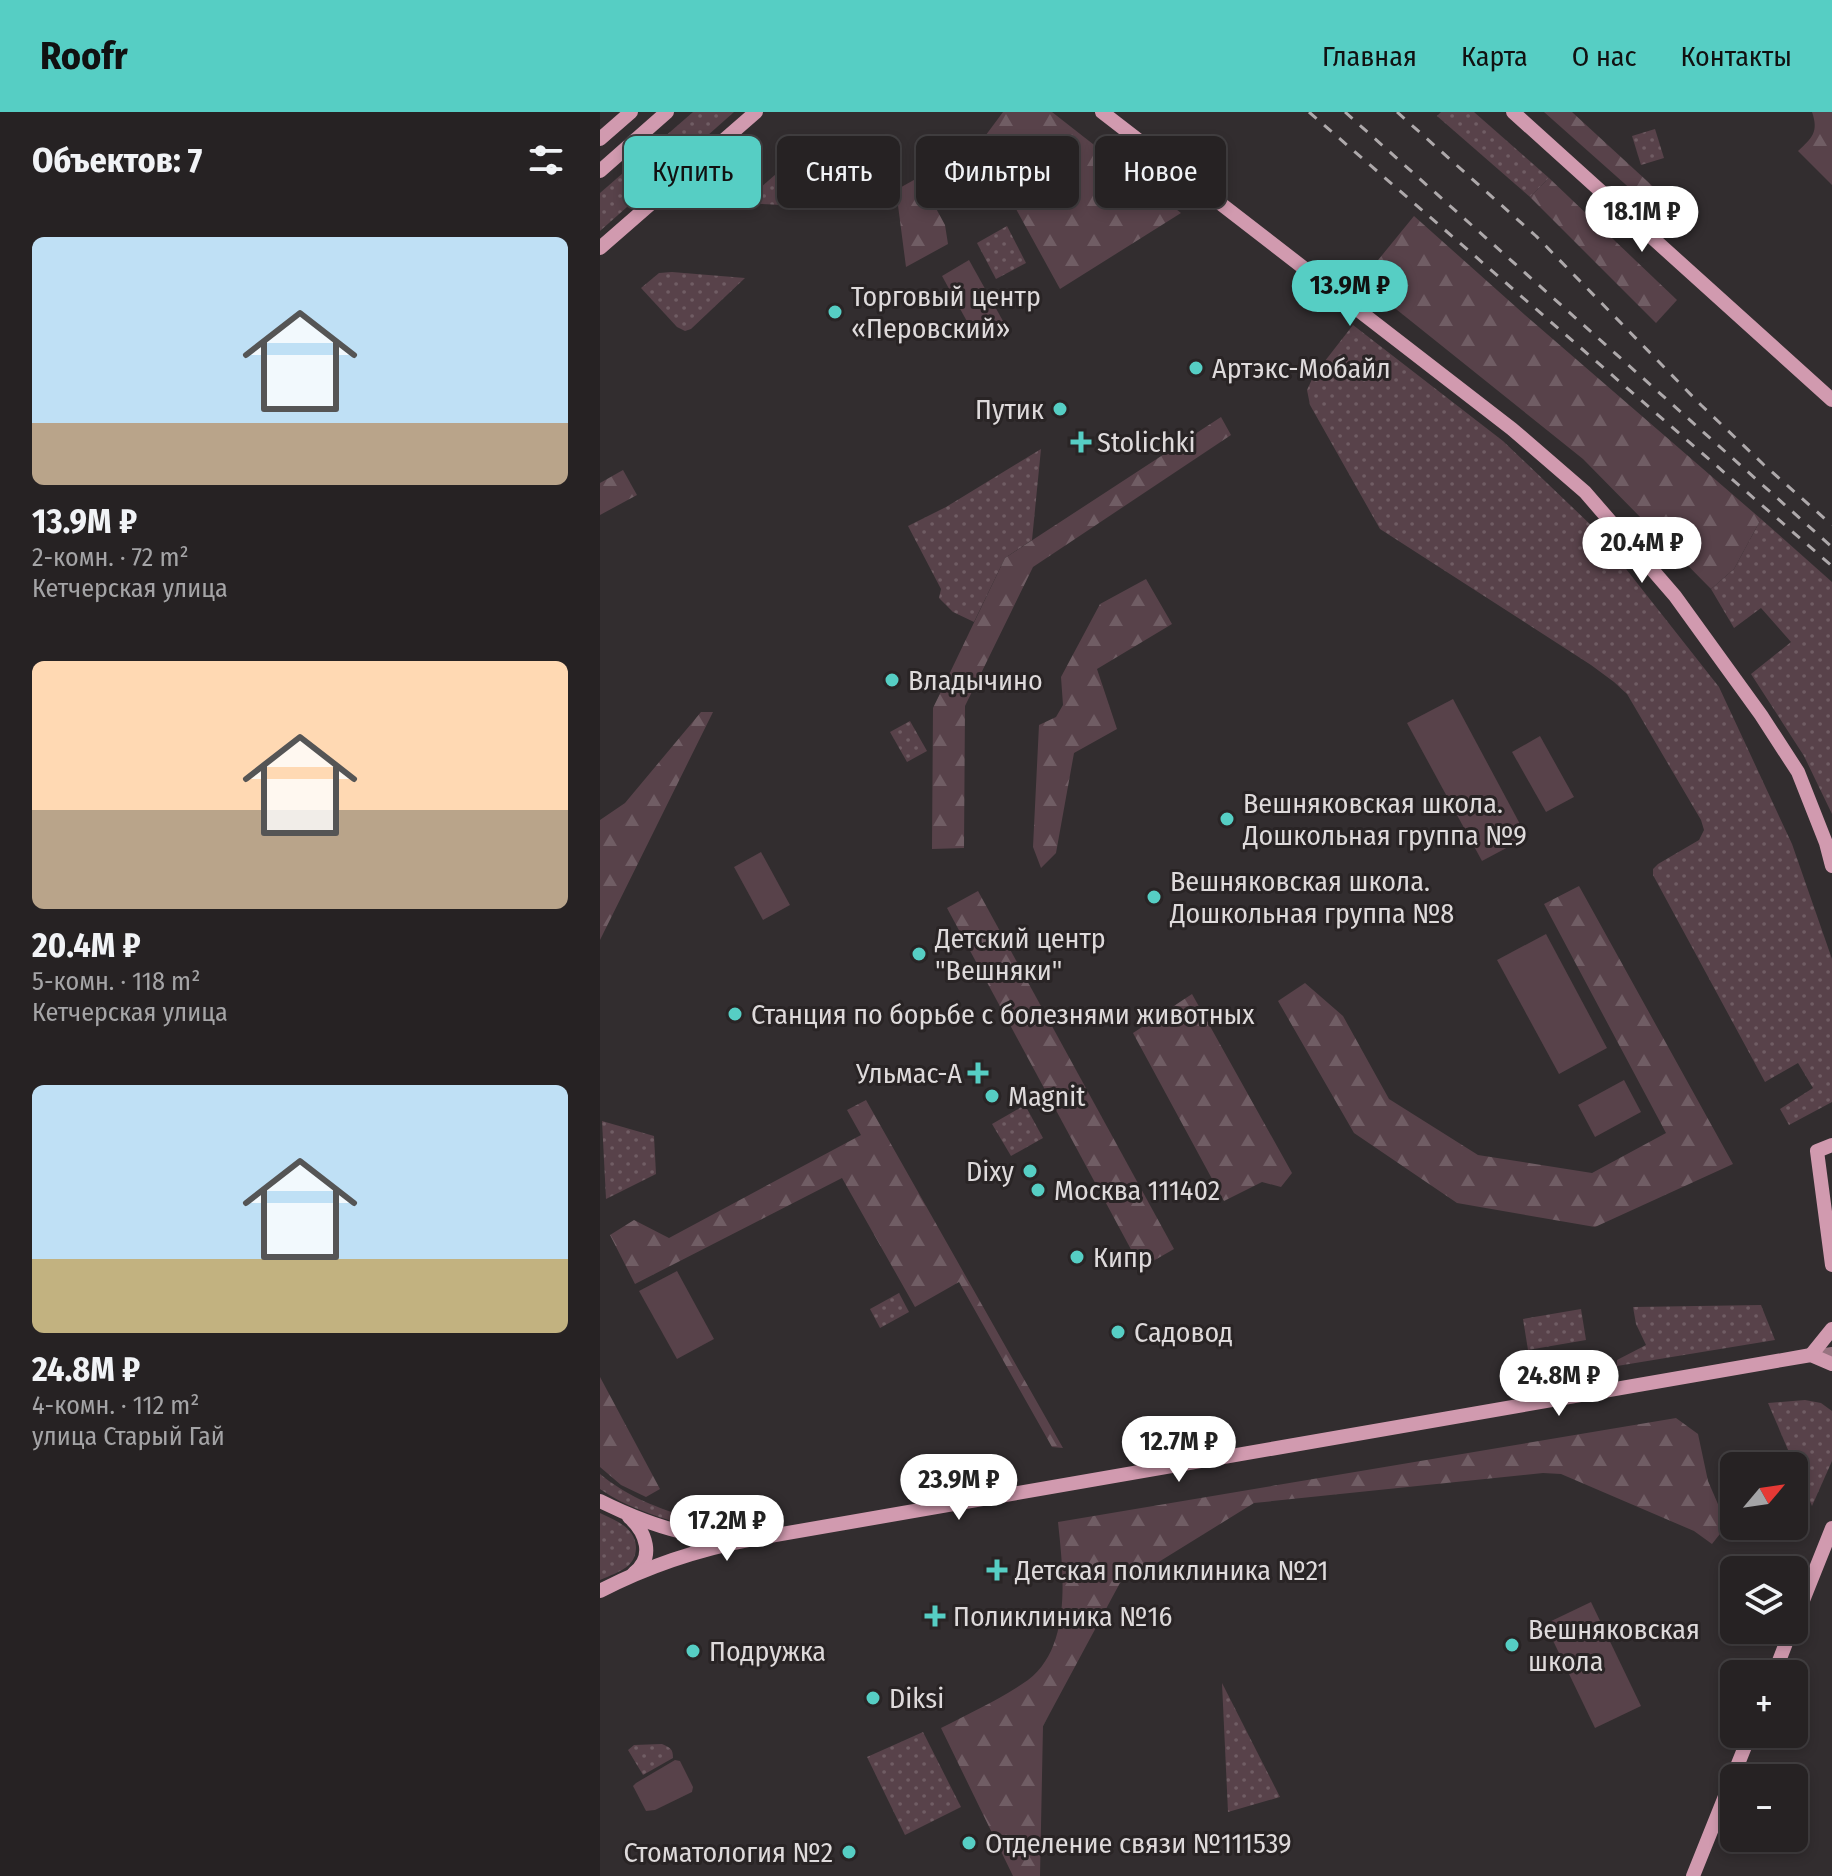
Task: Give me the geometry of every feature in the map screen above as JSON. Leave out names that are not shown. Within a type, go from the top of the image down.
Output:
[{"type":"main road","points":[[600,139],[631,112]]},
{"type":"main road","points":[[603,168],[667,112]]},
{"type":"main road","points":[[600,248],[756,112]]},
{"type":"main road","points":[[1102,112],[1512,429],[1585,492],[1675,596],[1761,715],[1798,772],[1832,866]]},
{"type":"main road","points":[[1513,112],[1832,400]]},
{"type":"main road","points":[[1832,1145],[1817,1151],[1832,1265]]},
{"type":"main road","points":[[1811,1355],[1832,1329]]},
{"type":"main road","points":[[627,1577],[724,1544],[1811,1355],[1832,1364]]},
{"type":"main road","points":[[600,1501],[661,1526],[700,1536],[753,1539]]},
{"type":"main road","points":[[600,1591],[638,1571],[643,1565],[647,1547],[644,1536],[632,1519],[622,1512]]},
{"type":"main road","points":[[1808,1588],[1832,1528]]},
{"type":"main road","points":[[1693,1876],[1744,1748]]},
{"type":"street","points":[[1811,1355],[1832,1352]]},
{"type":"green space","points":[[693,112],[734,112],[707,136],[665,136]]},
{"type":"green space","points":[[1003,112],[1052,112],[1095,146],[1095,208],[1175,208],[1181,213],[1060,289],[1015,208],[1079,208],[1079,136],[985,136]]},
{"type":"green space","points":[[1441,112],[1474,112],[1549,178],[1530,197],[1437,116]]},
{"type":"green space","points":[[1544,112],[1572,112],[1672,204],[1661,216]]},
{"type":"green space","points":[[1812,112],[1832,112],[1832,185],[1798,151],[1813,134],[1815,125]]},
{"type":"green space","points":[[1655,129],[1664,158],[1641,165],[1632,136]]},
{"type":"green space","points":[[624,172],[626,208],[600,231],[600,193]]},
{"type":"green space","points":[[777,174],[777,205],[761,204],[761,187]]},
{"type":"green space","points":[[1549,178],[1677,300],[1656,323],[1530,197]]},
{"type":"green space","points":[[916,179],[916,208],[936,208],[945,225],[948,244],[906,267],[898,208],[900,188]]},
{"type":"green space","points":[[1414,216],[1761,519],[1734,569],[1711,589],[1583,459],[1361,281]]},
{"type":"green space","points":[[1007,226],[1026,263],[996,279],[977,243]]},
{"type":"green space","points":[[969,260],[1003,321],[975,336],[942,276]]},
{"type":"green space","points":[[659,273],[745,278],[691,329],[685,331],[677,327],[641,288]]},
{"type":"green space","points":[[1353,325],[1503,441],[1593,527],[1719,687],[1792,844],[1832,959],[1832,1102],[1789,1125],[1780,1109],[1813,1088],[1798,1063],[1765,1082],[1653,875],[1653,869],[1658,864],[1699,840],[1704,830],[1627,694],[1591,665],[1380,529],[1310,405],[1307,390],[1314,375]]},
{"type":"green space","points":[[1221,417],[1231,435],[1033,567],[965,706],[964,848],[932,849],[933,708],[1005,558]]},
{"type":"green space","points":[[1041,449],[1032,540],[1005,558],[974,622],[953,612],[939,598],[941,589],[908,526],[946,507]]},
{"type":"green space","points":[[623,470],[637,495],[600,515],[600,483]]},
{"type":"green space","points":[[1761,519],[1832,582],[1832,814],[1804,756],[1751,674],[1791,642],[1761,608],[1734,628],[1711,589],[1734,569]]},
{"type":"green space","points":[[1146,579],[1172,624],[1097,669],[1117,729],[1074,753],[1056,853],[1041,868],[1033,847],[1039,725],[1056,717],[1063,705],[1061,677],[1100,604]]},
{"type":"green space","points":[[1453,699],[1527,837],[1482,861],[1407,723]]},
{"type":"green space","points":[[701,712],[713,712],[600,940],[600,820],[625,803]]},
{"type":"green space","points":[[910,721],[927,751],[907,762],[890,732]]},
{"type":"green space","points":[[1540,736],[1574,797],[1546,812],[1512,752]]},
{"type":"green space","points":[[761,852],[790,905],[763,920],[734,867]]},
{"type":"green space","points":[[1579,886],[1733,1164],[1595,1227],[1457,1203],[1354,1133],[1278,1001],[1305,983],[1343,1016],[1389,1099],[1478,1155],[1592,1173],[1666,1133],[1544,904]]},
{"type":"green space","points":[[978,891],[1174,1249],[1141,1268],[947,908]]},
{"type":"green space","points":[[1546,934],[1607,1048],[1559,1074],[1497,960]]},
{"type":"green space","points":[[1192,994],[1292,1173],[1281,1187],[1262,1182],[1224,1201],[1133,1033]]},
{"type":"green space","points":[[1624,1080],[1641,1112],[1595,1137],[1578,1105]]},
{"type":"green space","points":[[866,1100],[1063,1448],[1052,1447],[959,1282],[915,1307],[842,1178],[635,1284],[610,1235],[634,1220],[669,1238],[861,1135],[847,1110]]},
{"type":"green space","points":[[1025,1105],[1043,1138],[1011,1156],[992,1124]]},
{"type":"green space","points":[[602,1121],[654,1136],[656,1174],[606,1199]]},
{"type":"green space","points":[[677,1271],[714,1339],[677,1359],[639,1291]]},
{"type":"green space","points":[[899,1293],[909,1312],[880,1328],[870,1309]]},
{"type":"green space","points":[[1761,1305],[1775,1340],[1617,1366],[1617,1360],[1646,1345],[1636,1324],[1633,1307]]},
{"type":"green space","points":[[1581,1309],[1586,1340],[1528,1350],[1523,1319]]},
{"type":"green space","points":[[600,1377],[660,1489],[646,1497],[621,1485],[600,1467]]},
{"type":"green space","points":[[1805,1400],[1821,1403],[1832,1411],[1832,1461],[1812,1506],[1808,1497],[1808,1452],[1789,1452],[1768,1403]]},
{"type":"green space","points":[[1676,1418],[1698,1434],[1708,1481],[1720,1509],[1720,1534],[1712,1544],[1694,1531],[1561,1474],[1543,1473],[1254,1503],[1136,1576],[1121,1581],[1043,1726],[1040,1876],[1013,1876],[941,1728],[1028,1680],[1052,1648],[1062,1606],[1058,1522]]},
{"type":"green space","points":[[600,1474],[640,1499],[683,1516],[681,1524],[639,1510],[609,1495],[600,1489]]},
{"type":"green space","points":[[600,1513],[628,1530],[636,1547],[629,1565],[600,1580]]},
{"type":"green space","points":[[1591,1602],[1641,1706],[1595,1728],[1545,1624]]},
{"type":"green space","points":[[1222,1683],[1280,1797],[1228,1812]]},
{"type":"green space","points":[[923,1732],[961,1807],[905,1835],[867,1757]]},
{"type":"green space","points":[[662,1744],[670,1749],[673,1758],[643,1775],[628,1750],[634,1745]]},
{"type":"green space","points":[[675,1760],[680,1761],[693,1787],[692,1792],[655,1810],[646,1811],[633,1786]]},
{"type":"railway","points":[[1309,112],[1832,566]]},
{"type":"railway","points":[[1345,112],[1832,547]]},
{"type":"railway","points":[[1397,112],[1536,236],[1701,405],[1832,525]]},
{"type":"place","name":"Торговый центр «Перовский»","points":[[835,312]]},
{"type":"place","name":"Артэкс-Мобайл","points":[[1196,368]]},
{"type":"place","name":"Путик","points":[[1060,409]]},
{"type":"place","name":"Stolichki","points":[[1081,442]]},
{"type":"place","name":"Владычино","points":[[892,680]]},
{"type":"place","name":"Вешняковская школа. Дошкольная группа №9","points":[[1227,819]]},
{"type":"place","name":"Вешняковская школа. Дошкольная группа №8","points":[[1154,897]]},
{"type":"place","name":"Детский центр \"Вешняки\"","points":[[919,954]]},
{"type":"place","name":"Станция по борьбе с болезнями животных","points":[[735,1014]]},
{"type":"place","name":"Ульмас-А","points":[[978,1073]]},
{"type":"place","name":"Magnit","points":[[992,1096]]},
{"type":"place","name":"Dixy","points":[[1030,1171]]},
{"type":"place","name":"Москва 111402","points":[[1038,1190]]},
{"type":"place","name":"Кипр","points":[[1077,1257]]},
{"type":"place","name":"Садовод","points":[[1118,1332]]},
{"type":"place","name":"Детская поликлиника №21","points":[[997,1570]]},
{"type":"place","name":"Поликлиника №16","points":[[935,1616]]},
{"type":"place","name":"Вешняковская школа","points":[[1512,1645]]},
{"type":"place","name":"Подружка","points":[[693,1651]]},
{"type":"place","name":"Diksi","points":[[873,1698]]},
{"type":"place","name":"Отделение связи №111539","points":[[969,1843]]},
{"type":"place","name":"Стоматология №2","points":[[849,1852]]}]
